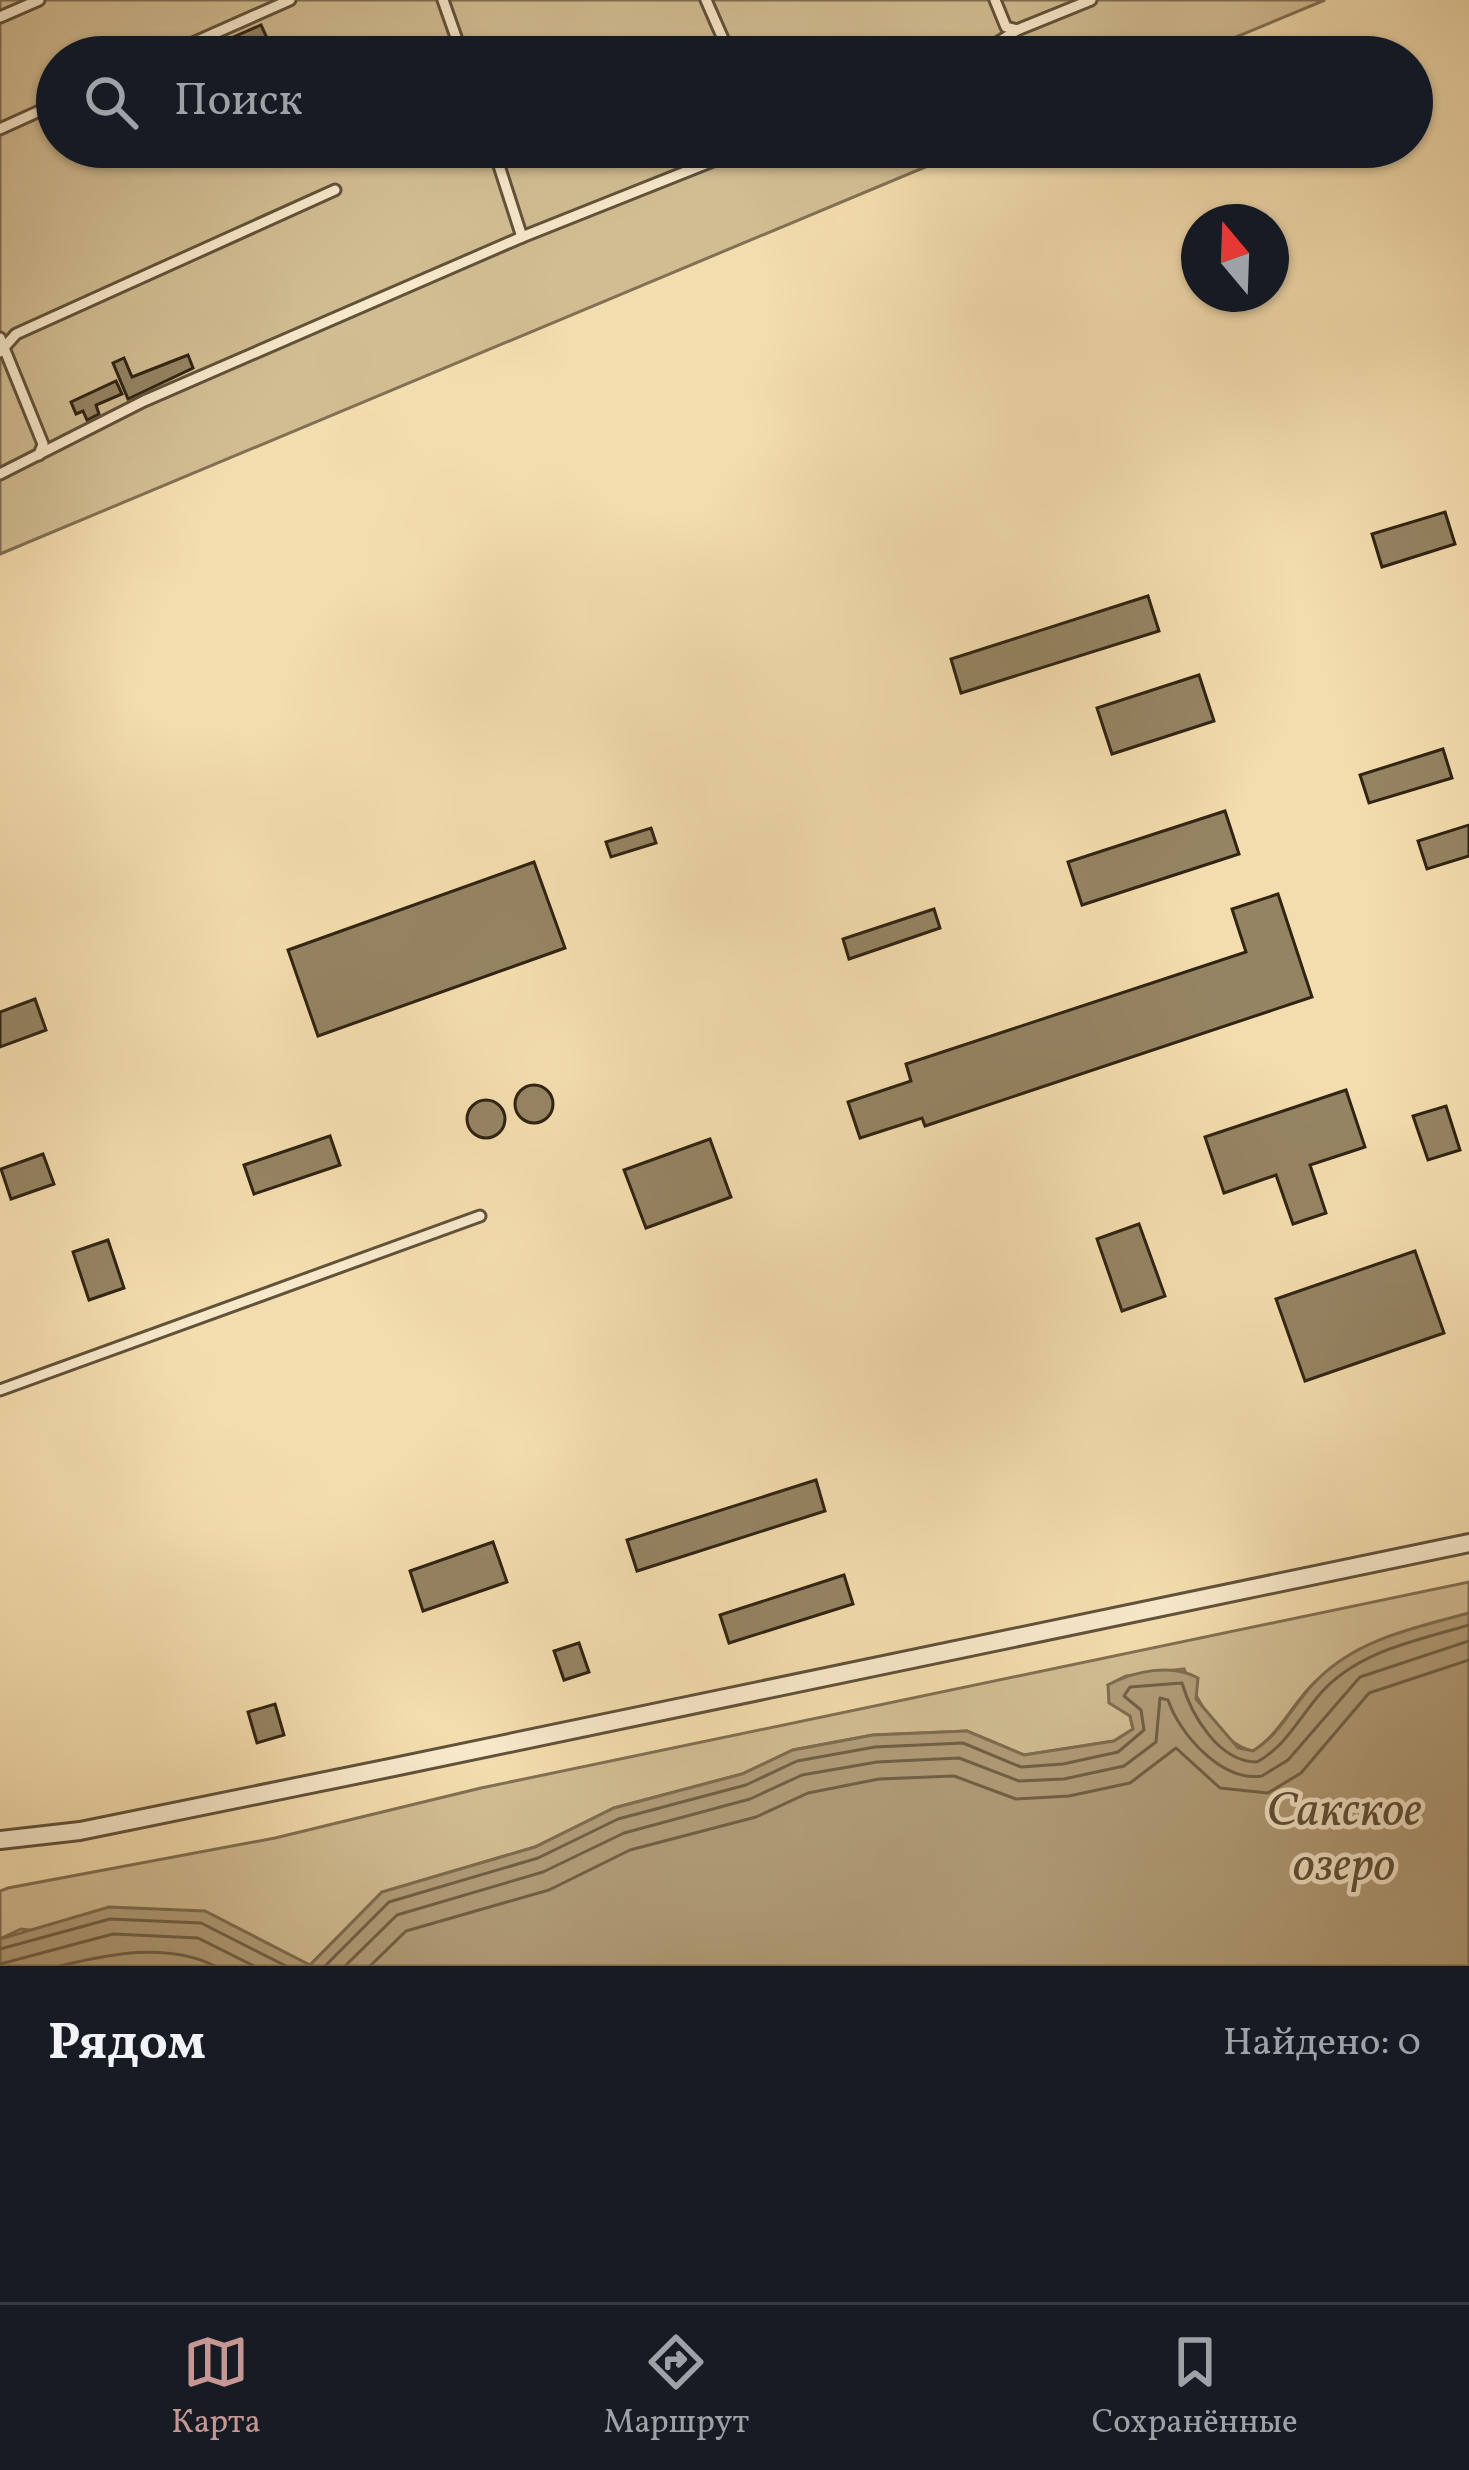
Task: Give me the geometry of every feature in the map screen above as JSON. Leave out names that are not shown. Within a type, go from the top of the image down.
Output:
[{"type":"street","points":[[0,1840],[80,1831],[353,1776],[1469,1544]]},
{"type":"lane","points":[[0,16],[39,0]]},
{"type":"lane","points":[[209,36],[290,0]]},
{"type":"lane","points":[[443,0],[456,36]]},
{"type":"lane","points":[[706,0],[722,36]]},
{"type":"lane","points":[[995,0],[1006,27],[1017,30]]},
{"type":"lane","points":[[1008,36],[1091,0]]},
{"type":"lane","points":[[0,128],[36,112]]},
{"type":"lane","points":[[500,168],[522,236]]},
{"type":"lane","points":[[0,474],[88,426],[522,236],[695,168]]},
{"type":"lane","points":[[38,457],[44,444],[2,347],[16,334],[334,190]]},
{"type":"lane","points":[[0,1390],[480,1216]]},
{"type":"shaded area","points":[[0,0],[1325,0],[1238,36],[36,36],[36,168],[923,168],[0,554]]},
{"type":"shaded area","points":[[1469,1582],[1469,1613],[1384,1642],[1342,1663],[1309,1688],[1253,1751],[1220,1730],[1184,1669],[1126,1676],[1108,1685],[1130,1716],[1133,1729],[1114,1741],[1024,1755],[967,1731],[873,1735],[793,1750],[742,1774],[614,1808],[535,1847],[382,1892],[310,1965],[21,1929],[0,1939],[0,1891],[8,1888],[275,1838],[481,1788]]},
{"type":"water","name":"Сакское озеро","points":[[1469,1613],[1469,1966],[0,1966],[0,1939],[109,1907],[205,1911],[310,1965],[382,1892],[535,1847],[614,1808],[742,1774],[793,1750],[873,1735],[967,1731],[1024,1755],[1114,1741],[1133,1729],[1130,1716],[1109,1703],[1108,1685],[1153,1671],[1177,1671],[1198,1678],[1196,1699],[1238,1748],[1253,1751],[1316,1681],[1349,1655],[1387,1637]]},
{"type":"building","points":[[261,25],[266,36],[236,36]]},
{"type":"building","points":[[188,355],[193,368],[128,399],[113,363],[124,358],[132,377]]},
{"type":"building","points":[[116,381],[122,394],[96,405],[99,414],[87,420],[83,411],[76,414],[71,402]]},
{"type":"building","points":[[1445,512],[1455,544],[1382,567],[1372,534]]},
{"type":"building","points":[[1148,596],[1159,631],[961,693],[951,659]]},
{"type":"building","points":[[1199,675],[1214,721],[1112,754],[1097,708]]},
{"type":"building","points":[[1443,749],[1452,778],[1369,803],[1360,775]]},
{"type":"building","points":[[1225,811],[1239,854],[1082,905],[1068,862]]},
{"type":"building","points":[[1469,825],[1469,856],[1427,869],[1418,841]]},
{"type":"building","points":[[651,828],[656,843],[611,857],[606,842]]},
{"type":"building","points":[[534,862],[565,948],[318,1036],[288,950]]},
{"type":"building","points":[[1278,894],[1312,997],[925,1126],[922,1118],[860,1138],[848,1102],[911,1081],[906,1064],[1246,952],[1232,909]]},
{"type":"building","points":[[934,909],[940,928],[849,959],[843,939]]},
{"type":"building","points":[[35,999],[46,1030],[0,1047],[0,1012]]},
{"type":"building","points":[[534,1085],[547,1091],[553,1104],[547,1117],[534,1123],[521,1117],[515,1104],[521,1091]]},
{"type":"building","points":[[1346,1090],[1365,1147],[1310,1165],[1326,1213],[1293,1224],[1276,1175],[1224,1193],[1205,1137]]},
{"type":"building","points":[[486,1100],[499,1106],[505,1119],[499,1132],[486,1138],[473,1132],[467,1119],[473,1106]]},
{"type":"building","points":[[1446,1106],[1460,1150],[1428,1160],[1413,1116]]},
{"type":"building","points":[[330,1136],[340,1165],[254,1194],[244,1165]]},
{"type":"building","points":[[710,1139],[731,1197],[646,1228],[624,1170]]},
{"type":"building","points":[[43,1154],[54,1184],[11,1199],[1,1169]]},
{"type":"building","points":[[1139,1224],[1165,1296],[1122,1311],[1097,1239]]},
{"type":"building","points":[[108,1240],[124,1288],[89,1300],[73,1252]]},
{"type":"building","points":[[1415,1251],[1444,1333],[1305,1381],[1276,1299]]},
{"type":"building","points":[[816,1480],[825,1511],[637,1571],[627,1540]]},
{"type":"building","points":[[493,1542],[507,1582],[423,1611],[410,1571]]},
{"type":"building","points":[[844,1575],[853,1604],[729,1643],[720,1615]]},
{"type":"building","points":[[579,1643],[589,1672],[564,1680],[554,1651]]},
{"type":"building","points":[[275,1704],[284,1735],[257,1743],[248,1712]]}]
